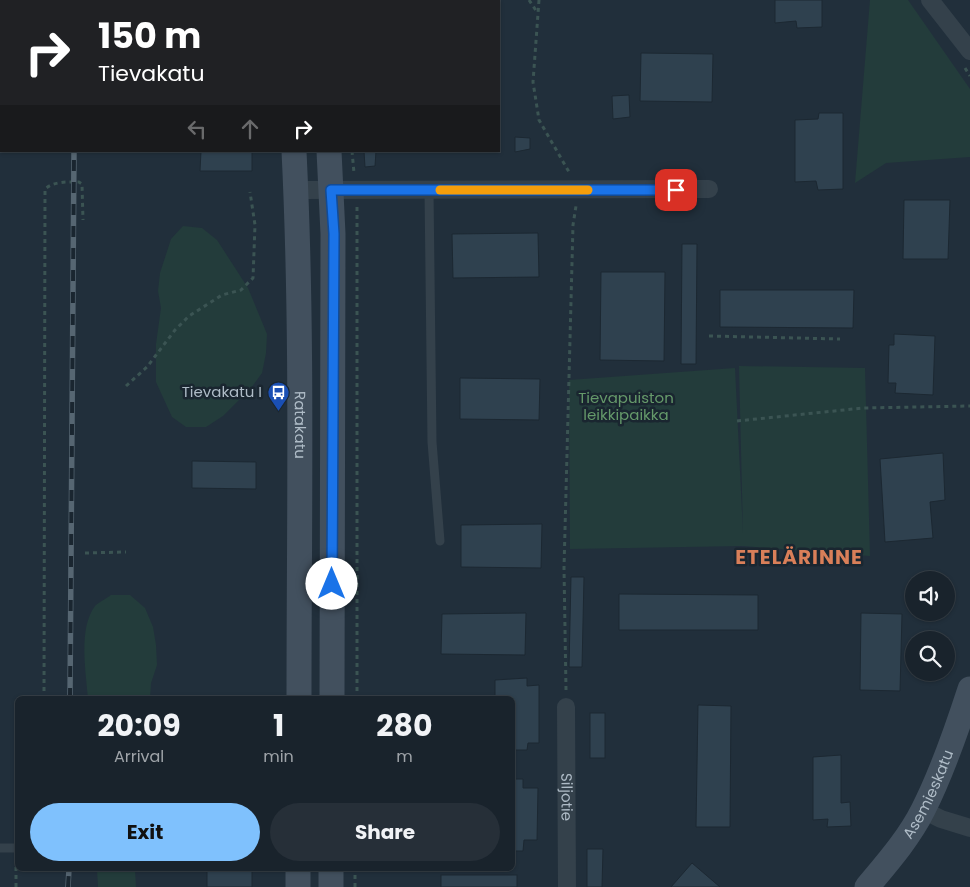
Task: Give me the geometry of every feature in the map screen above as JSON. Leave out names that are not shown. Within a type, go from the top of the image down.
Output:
[{"type":"main road","name":"Ratakatu","points":[[294,152],[301,382],[299,696]]},
{"type":"main road","points":[[328,152],[334,234],[332,696]]},
{"type":"main road","name":"Asemieskatu","points":[[867,887],[900,846],[923,810],[957,729],[970,689]]},
{"type":"main road","points":[[298,871],[298,887]]},
{"type":"main road","points":[[331,871],[331,887]]},
{"type":"street","points":[[930,0],[970,51]]},
{"type":"street","points":[[296,190],[709,189]]},
{"type":"street","name":"Siljotie","points":[[566,707],[567,887]]},
{"type":"street","points":[[923,810],[941,819],[970,828]]},
{"type":"lane","points":[[429,190],[432,442],[440,541]]},
{"type":"lane","points":[[0,848],[15,852]]},
{"type":"path","points":[[529,0],[538,14]]},
{"type":"path","points":[[539,0],[533,82],[539,120],[575,182],[577,190],[573,225],[564,568],[566,707]]},
{"type":"path","points":[[352,152],[356,190],[357,696]]},
{"type":"path","points":[[44,696],[46,189],[50,184],[79,182],[82,184],[82,220]]},
{"type":"path","points":[[126,386],[147,367],[175,330],[189,316],[222,295],[241,290],[253,278],[255,225],[250,192]]},
{"type":"path","points":[[709,336],[840,339]]},
{"type":"path","points":[[737,422],[863,408],[970,406]]},
{"type":"path","points":[[85,553],[126,552]]},
{"type":"path","points":[[16,871],[16,887]]},
{"type":"path","points":[[355,871],[355,887]]},
{"type":"green space","points":[[870,0],[908,0],[970,89],[970,157],[886,163],[855,183]]},
{"type":"green space","points":[[183,226],[202,228],[217,240],[248,288],[267,334],[262,373],[251,388],[223,416],[206,427],[186,427],[172,417],[156,382],[156,344],[161,308],[158,291],[160,273],[171,239]]},
{"type":"green space","name":"Tievapuiston leikkipaikka","points":[[739,366],[865,368],[870,556],[743,546],[570,549],[569,380],[735,368],[743,533]]},
{"type":"green space","points":[[111,595],[130,595],[145,608],[153,627],[156,645],[157,665],[151,683],[150,696],[88,696],[84,651],[85,638],[86,626],[95,606]]},
{"type":"green space","points":[[97,871],[135,871],[136,887],[98,887]]},
{"type":"building","points":[[775,0],[822,0],[822,27],[797,28],[796,21],[775,23]]},
{"type":"building","points":[[641,53],[713,54],[712,102],[640,101]]},
{"type":"building","points":[[629,95],[630,117],[613,119],[612,96]]},
{"type":"building","points":[[819,113],[843,113],[843,189],[818,190],[816,181],[795,182],[795,120],[818,119]]},
{"type":"building","points":[[515,137],[530,138],[530,149],[515,152]]},
{"type":"building","points":[[201,152],[252,152],[252,171],[200,171]]},
{"type":"building","points":[[364,152],[376,152],[375,166],[365,167]]},
{"type":"building","points":[[904,200],[950,200],[948,259],[903,259]]},
{"type":"building","points":[[538,233],[539,277],[453,278],[452,234]]},
{"type":"building","points":[[682,244],[697,244],[696,364],[681,364]]},
{"type":"building","points":[[601,272],[665,272],[664,361],[600,360]]},
{"type":"building","points":[[720,290],[854,290],[853,328],[720,327]]},
{"type":"building","points":[[894,334],[935,336],[933,395],[895,393],[896,383],[888,383],[889,345],[894,345]]},
{"type":"building","points":[[460,378],[540,379],[539,420],[460,419]]},
{"type":"building","points":[[943,453],[945,500],[930,502],[933,538],[885,542],[880,459]]},
{"type":"building","points":[[192,461],[256,462],[256,489],[192,488]]},
{"type":"building","points":[[542,524],[541,568],[461,567],[461,525]]},
{"type":"building","points":[[571,577],[584,577],[582,667],[569,667]]},
{"type":"building","points":[[619,594],[758,595],[758,630],[619,630]]},
{"type":"building","points":[[526,613],[525,655],[441,654],[442,614]]},
{"type":"building","points":[[861,613],[902,614],[900,691],[860,690]]},
{"type":"building","points":[[527,678],[527,686],[539,685],[539,743],[528,743],[527,750],[515,750],[515,696],[495,696],[495,680]]},
{"type":"building","points":[[698,705],[731,706],[730,827],[696,827]]},
{"type":"building","points":[[590,713],[605,713],[605,758],[590,758]]},
{"type":"building","points":[[841,755],[841,803],[850,802],[851,826],[827,827],[828,819],[813,820],[813,757]]},
{"type":"building","points":[[515,779],[523,779],[523,788],[538,788],[537,840],[524,840],[523,851],[515,851]]},
{"type":"building","points":[[587,849],[603,849],[602,887],[587,887]]},
{"type":"building","points":[[692,863],[720,887],[671,887]]},
{"type":"building","points":[[207,871],[252,871],[252,887],[207,887]]},
{"type":"building","points":[[441,875],[517,875],[517,887],[441,887]]},
{"type":"railway","points":[[70,696],[74,152]]},
{"type":"railway","points":[[68,887],[69,871]]},
{"type":"slow traffic","points":[[440,190],[588,190]]},
{"type":"place","name":"Tievakatu I","points":[[278,411]]},
{"type":"district","name":"ETELÄRINNE","points":[[799,557]]},
{"type":"route","points":[[332,584],[334,234],[331,190],[676,190]]}]
